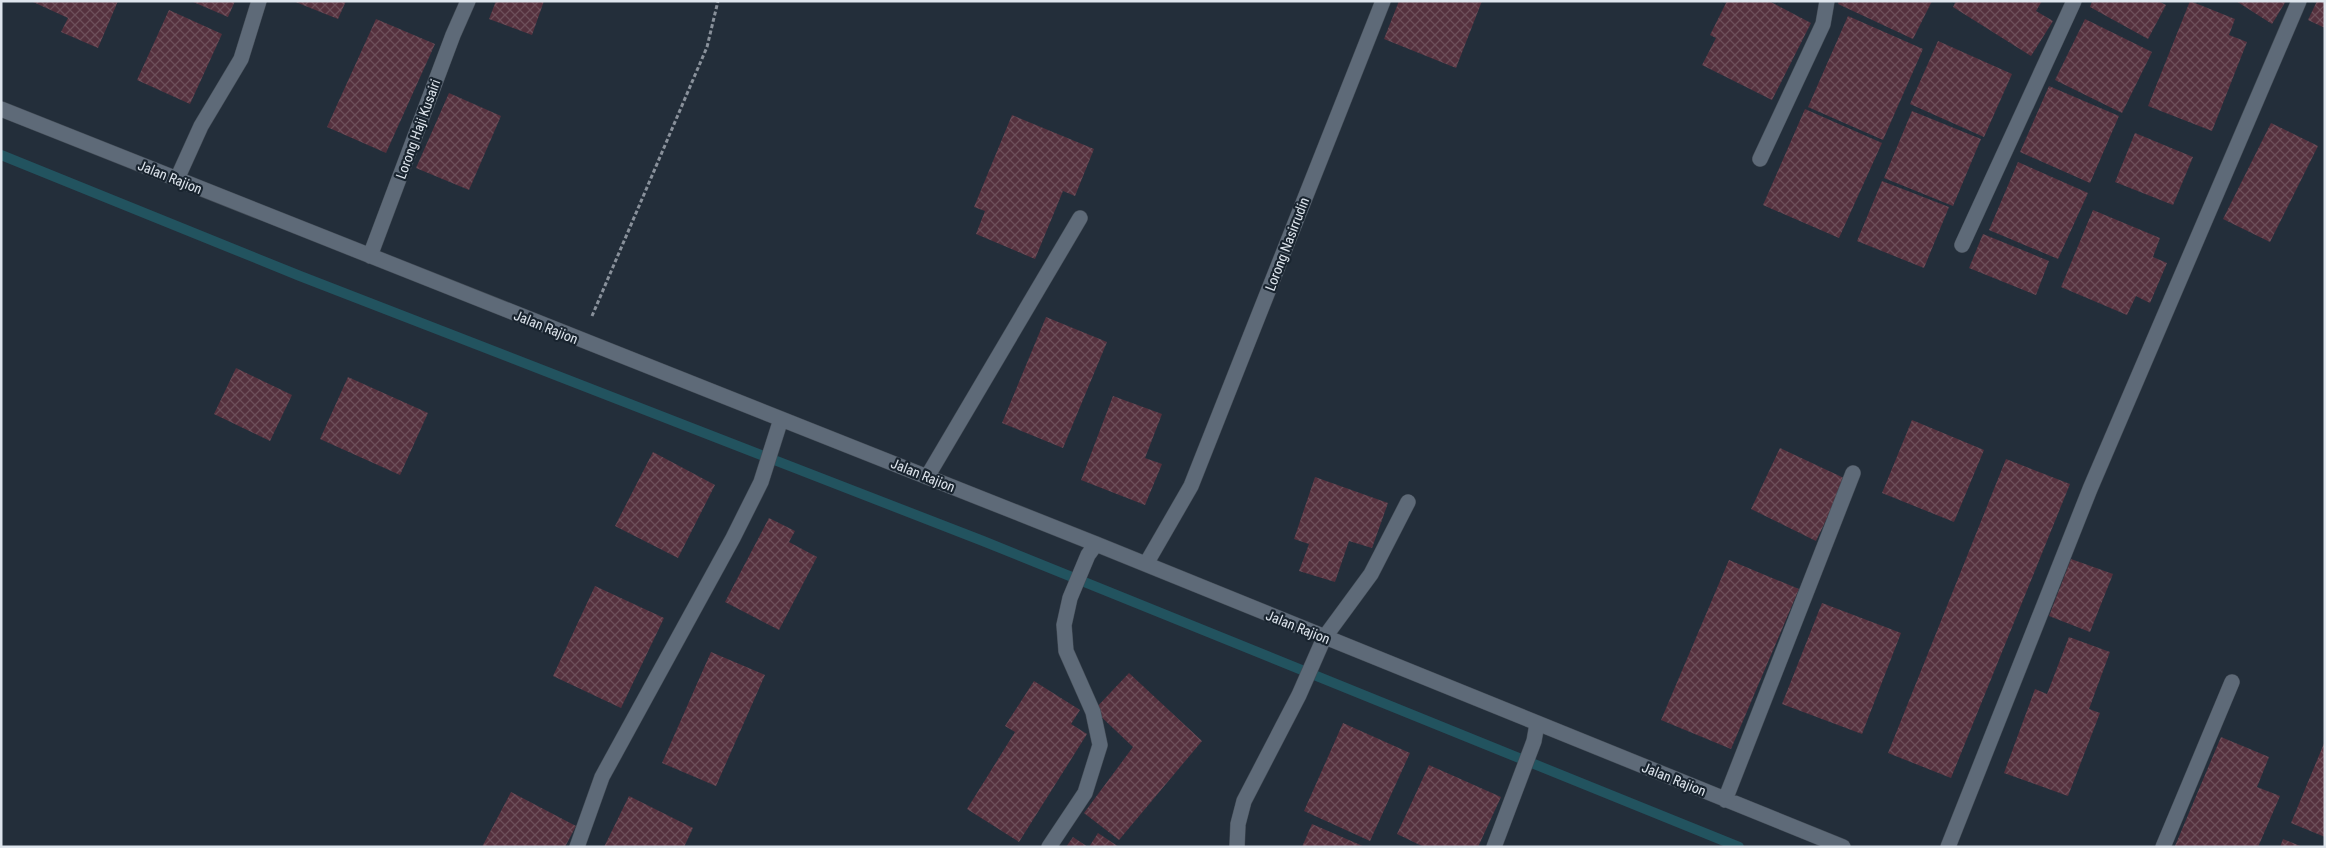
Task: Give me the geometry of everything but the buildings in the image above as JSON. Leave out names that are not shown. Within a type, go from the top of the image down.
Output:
[{"type":"street","points":[[177,179],[201,126],[241,59],[259,1]]},
{"type":"street","name":"Lorong Haji Kusairi","points":[[370,256],[375,238],[405,167],[453,34],[468,1]]},
{"type":"street","name":"Lorong Nasirrudin","points":[[1146,564],[1192,486],[1383,1]]},
{"type":"street","points":[[1760,159],[1823,24],[1827,1]]},
{"type":"street","points":[[1962,245],[2074,1]]},
{"type":"street","points":[[1948,847],[2090,489],[2298,1]]},
{"type":"street","name":"Jalan Rajion","points":[[1,109],[927,477],[1092,549],[1146,564],[1324,638],[1843,847]]},
{"type":"street","points":[[927,477],[1080,218]]},
{"type":"street","points":[[577,847],[602,777],[733,538],[760,482],[781,419]]},
{"type":"street","points":[[1725,800],[1853,473]]},
{"type":"street","points":[[1237,847],[1238,824],[1244,801],[1299,695],[1324,638],[1371,574],[1408,502]]},
{"type":"street","points":[[1049,847],[1086,792],[1100,745],[1094,712],[1066,652],[1064,625],[1070,598],[1092,549]]},
{"type":"street","points":[[2163,847],[2232,682]]},
{"type":"street","points":[[1494,847],[1534,741],[1537,724]]},
{"type":"path","points":[[581,341],[707,47],[718,1]]},
{"type":"waterway","points":[[1,155],[300,276],[983,541],[1739,847]]}]
